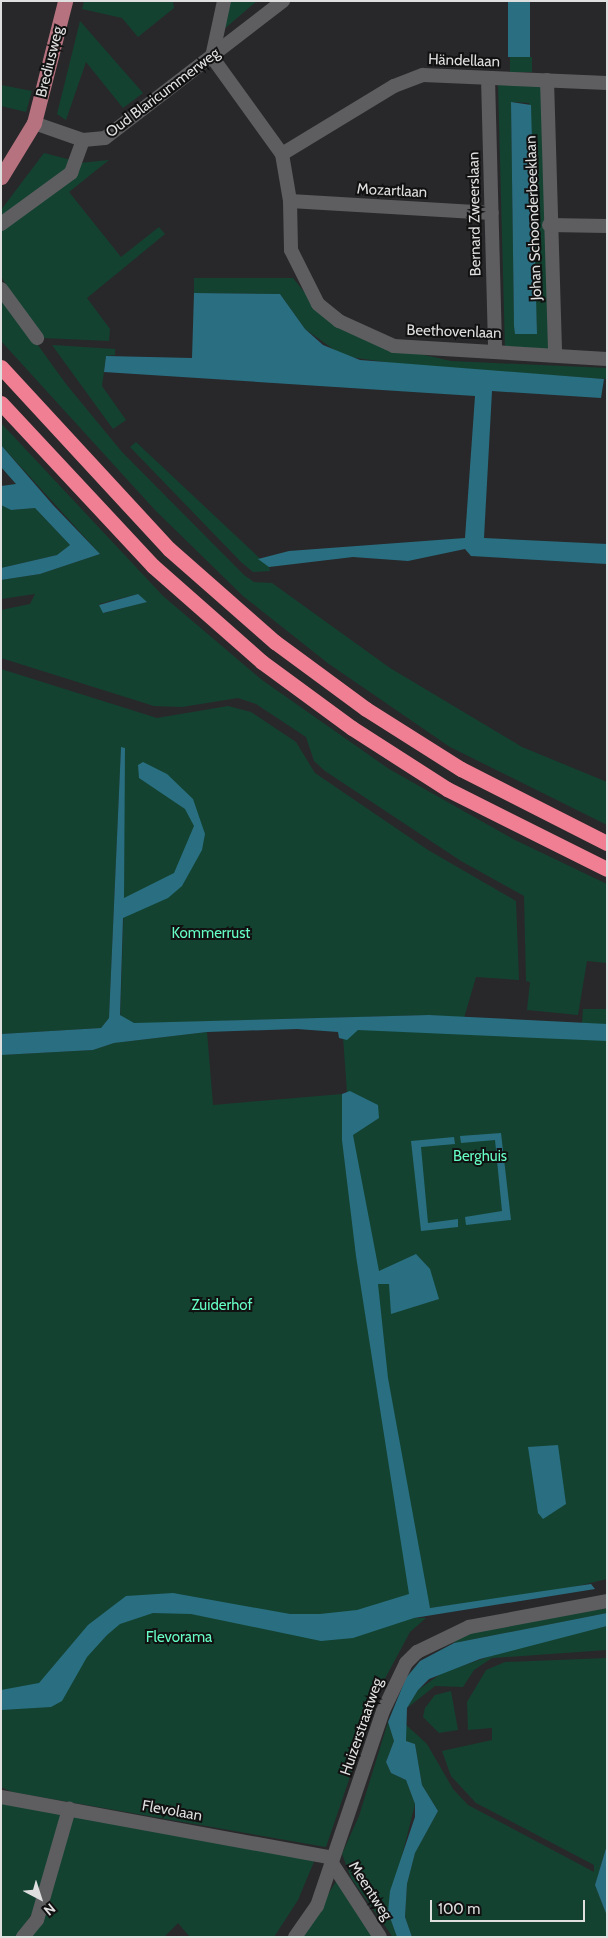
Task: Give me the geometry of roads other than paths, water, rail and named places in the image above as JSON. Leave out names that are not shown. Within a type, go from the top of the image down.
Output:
[{"type":"highway","points":[[1,367],[169,549],[275,642],[366,709],[461,769],[607,843]]},
{"type":"highway","points":[[1,403],[153,566],[262,662],[352,728],[447,789],[607,869]]},
{"type":"main road","name":"Brediusweg","points":[[34,123],[65,1]]},
{"type":"main road","points":[[1,177],[34,123]]},
{"type":"street","points":[[212,57],[224,1]]},
{"type":"street","name":"Oud Blaricummerweg","points":[[83,140],[116,132],[283,1]]},
{"type":"street","name":"Beethovenlaan","points":[[212,57],[282,154],[290,201],[291,250],[301,277],[318,304],[340,321],[394,346],[495,349],[607,358]]},
{"type":"street","name":"Händellaan","points":[[282,154],[394,86],[423,75],[607,83]]},
{"type":"street","name":"Bernard Zweerslaan","points":[[488,78],[495,349]]},
{"type":"street","name":"Johan Schoonderbeeklaan","points":[[547,80],[549,225],[555,354]]},
{"type":"street","points":[[1,224],[71,173],[83,140],[34,123]]},
{"type":"street","name":"Mozartlaan","points":[[290,201],[492,213]]},
{"type":"street","points":[[549,225],[607,226]]},
{"type":"street","points":[[1,289],[37,338]]},
{"type":"street","name":"Huizerstraatweg","points":[[295,1937],[316,1906],[396,1676],[417,1652],[469,1627],[607,1601]]},
{"type":"street","name":"Flevolaan","points":[[1,1797],[317,1854],[328,1857],[332,1864]]},
{"type":"street","points":[[23,1937],[37,1920],[69,1809]]},
{"type":"street","name":"Meentweg","points":[[332,1864],[380,1937]]},
{"type":"water","points":[[508,1],[530,1],[530,57],[508,57]]},
{"type":"water","points":[[511,102],[531,105],[537,334],[515,334],[514,326]]},
{"type":"water","points":[[194,293],[280,294],[305,329],[323,345],[360,360],[604,379],[601,398],[492,391],[484,538],[607,544],[607,564],[471,556],[465,549],[408,561],[353,557],[269,567],[258,559],[289,551],[465,538],[475,396],[104,372],[106,356],[192,358]]},
{"type":"water","points":[[1,445],[53,505],[100,554],[40,574],[1,580],[1,568],[57,555],[70,545],[35,508],[11,510],[1,505],[1,486],[16,484],[1,467]]},
{"type":"water","points":[[138,594],[147,602],[103,613],[99,605]]},
{"type":"water","points":[[121,747],[125,748],[124,898],[174,873],[194,826],[185,809],[139,778],[138,765],[143,762],[167,774],[193,799],[205,834],[202,850],[182,886],[168,898],[123,918],[120,1015],[134,1023],[429,1015],[607,1024],[607,1041],[358,1030],[347,1040],[339,1038],[338,1032],[297,1029],[207,1032],[114,1043],[93,1050],[1,1055],[1,1034],[101,1028],[109,1018]]},
{"type":"water","points":[[350,1091],[378,1105],[379,1118],[353,1135],[379,1271],[416,1254],[430,1269],[439,1299],[391,1314],[389,1284],[378,1284],[388,1378],[430,1608],[591,1584],[595,1589],[414,1618],[353,1638],[321,1641],[191,1614],[153,1613],[120,1624],[107,1635],[87,1657],[62,1701],[51,1707],[1,1710],[1,1690],[39,1683],[88,1625],[126,1596],[173,1593],[290,1614],[320,1614],[357,1610],[409,1594],[356,1256],[342,1140],[342,1094]]},
{"type":"water","points":[[501,1133],[511,1220],[466,1225],[465,1217],[502,1211],[495,1140],[461,1143],[460,1136]]},
{"type":"water","points":[[454,1137],[455,1144],[421,1147],[428,1223],[458,1219],[458,1227],[421,1231],[411,1141]]},
{"type":"water","points":[[558,1445],[566,1504],[543,1519],[538,1513],[528,1447]]},
{"type":"water","points":[[607,1613],[607,1626],[480,1659],[429,1679],[418,1690],[407,1708],[406,1741],[415,1744],[422,1785],[438,1811],[415,1853],[407,1884],[405,1917],[412,1937],[397,1937],[388,1912],[390,1891],[415,1817],[415,1804],[406,1780],[391,1773],[386,1762],[394,1741],[388,1722],[406,1678],[420,1661],[454,1643]]},
{"type":"water","points":[[607,1845],[607,1916],[595,1885]]},
{"type":"park label","name":"Kommerrust","points":[[211,934]]},
{"type":"park label","name":"Berghuis","points":[[480,1157]]},
{"type":"park label","name":"Zuiderhof","points":[[222,1306]]},
{"type":"park label","name":"Flevorama","points":[[179,1638]]}]
